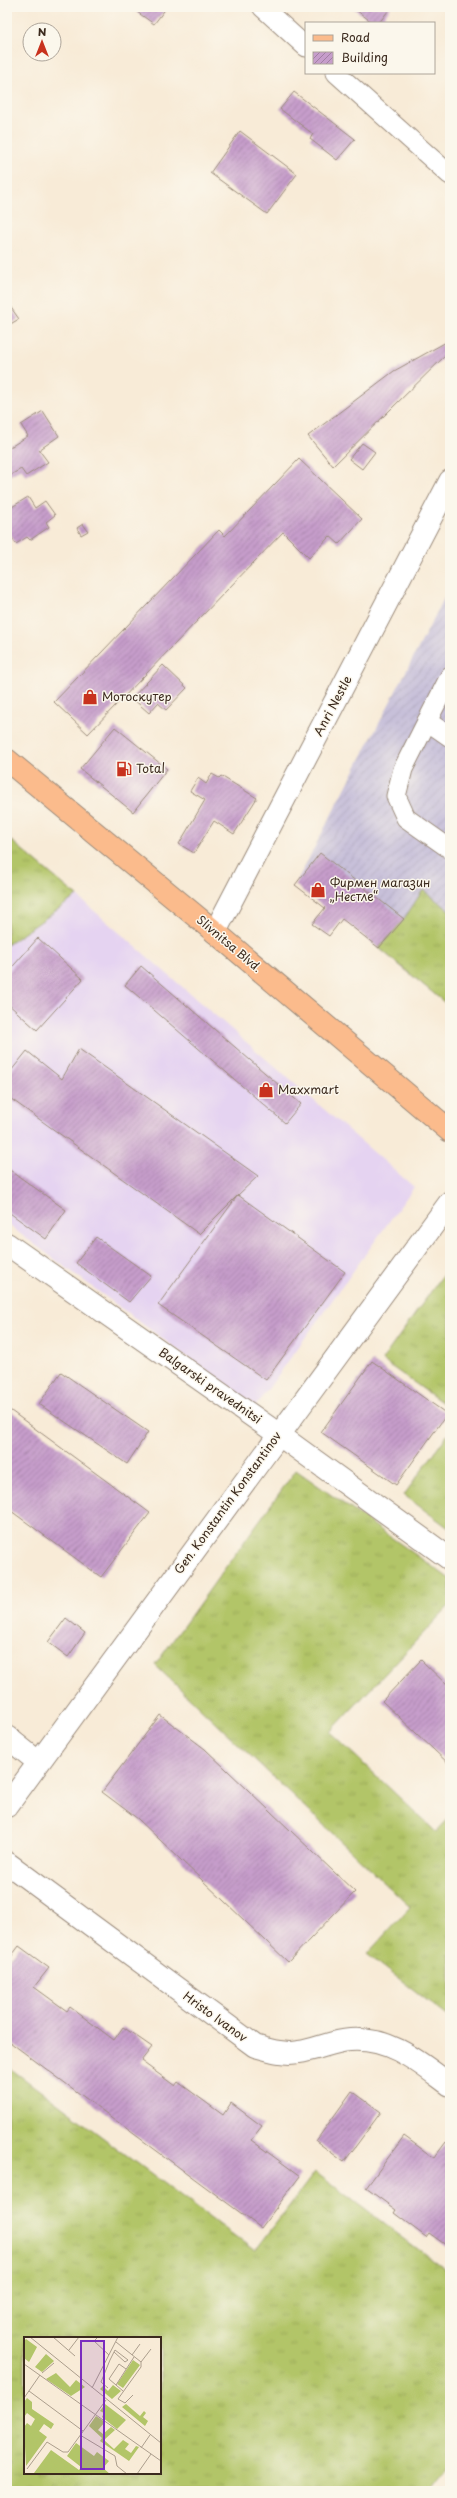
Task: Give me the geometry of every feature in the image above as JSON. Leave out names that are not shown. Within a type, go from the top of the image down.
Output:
[{"type":"main road","name":"Slivnitsa Blvd.","points":[[7,760],[215,932],[450,1131]]},
{"type":"street","name":"Anri Nestle","points":[[215,932],[450,481]]},
{"type":"street","name":"Gen. Konstantin Konstantinov","points":[[7,1806],[278,1434],[450,1202]]},
{"type":"street","name":"Balgarski pravednitsi","points":[[7,1244],[278,1434],[450,1559]]},
{"type":"street","points":[[7,1737],[38,1762]]},
{"type":"street","name":"Hristo Ivanov","points":[[7,1863],[254,2046],[276,2052],[299,2052],[350,2040],[380,2042],[407,2053],[450,2085]]},
{"type":"lane","points":[[262,7],[305,46]]},
{"type":"lane","points":[[337,74],[450,175]]},
{"type":"lane","points":[[450,676],[403,769],[396,796],[406,818],[450,849]]},
{"type":"lane","points":[[427,721],[450,737]]},
{"type":"shaded area","points":[[450,587],[450,1007],[297,881]]},
{"type":"shaded area","points":[[77,896],[414,1187],[255,1407],[7,1224],[7,945]]},
{"type":"green space","points":[[7,837],[77,896],[7,945]]},
{"type":"green space","points":[[423,890],[450,911],[450,1007],[379,948],[404,919]]},
{"type":"green space","points":[[450,1265],[450,1408],[382,1360]]},
{"type":"green space","points":[[450,1431],[450,1529],[404,1495]]},
{"type":"green space","points":[[296,1470],[450,1579],[450,1605],[330,1732],[436,1832],[450,1817],[450,2018],[367,1954],[410,1907],[155,1665]]},
{"type":"green space","points":[[7,2066],[255,2251],[315,2172],[450,2273],[450,2468],[432,2491],[7,2491],[7,2467],[10,2463],[7,2461]]},
{"type":"building","points":[[130,7],[167,7],[154,24]]},
{"type":"building","points":[[352,7],[391,7],[380,22],[372,22]]},
{"type":"building","points":[[294,92],[355,139],[337,160],[310,139],[313,134],[280,109]]},
{"type":"building","points":[[240,131],[297,174],[267,214],[210,173]]},
{"type":"building","points":[[7,302],[19,319],[7,326]]},
{"type":"building","points":[[450,340],[450,351],[333,466],[308,436],[394,371]]},
{"type":"building","points":[[43,411],[59,436],[39,450],[48,462],[26,476],[21,469],[7,477],[7,449],[28,436],[21,425]]},
{"type":"building","points":[[362,443],[375,452],[362,469],[349,459]]},
{"type":"building","points":[[299,459],[362,519],[339,544],[330,536],[309,558],[283,532],[88,734],[54,702],[219,530],[225,536]]},
{"type":"building","points":[[28,497],[35,508],[45,501],[55,515],[46,522],[49,527],[30,540],[27,537],[16,544],[7,531],[7,510]]},
{"type":"building","points":[[83,524],[88,531],[81,535],[77,528]]},
{"type":"building","points":[[163,665],[187,688],[166,710],[158,703],[149,713],[132,698]]},
{"type":"building","name":"Total","points":[[115,727],[167,769],[133,812],[80,769]]},
{"type":"building","points":[[212,774],[219,778],[221,776],[257,798],[234,834],[214,821],[194,853],[179,844],[205,800],[190,791],[198,778],[206,784]]},
{"type":"building","points":[[320,853],[404,919],[379,948],[342,919],[329,936],[312,924],[325,908],[295,885]]},
{"type":"building","points":[[38,938],[83,979],[37,1030],[7,1003],[7,973]]},
{"type":"building","points":[[141,966],[301,1104],[285,1123],[125,985]]},
{"type":"building","points":[[79,1049],[258,1176],[199,1234],[7,1096],[7,1076],[27,1051],[62,1079]]},
{"type":"building","points":[[7,1168],[66,1210],[46,1239],[7,1211]]},
{"type":"building","points":[[238,1195],[345,1272],[266,1380],[158,1305]]},
{"type":"building","points":[[96,1237],[151,1276],[129,1302],[76,1263]]},
{"type":"building","points":[[372,1361],[447,1414],[396,1485],[321,1432]]},
{"type":"building","points":[[61,1372],[148,1432],[127,1464],[39,1404]]},
{"type":"building","points":[[7,1408],[150,1513],[101,1577],[7,1508]]},
{"type":"building","points":[[66,1618],[85,1633],[68,1657],[48,1642]]},
{"type":"building","points":[[421,1660],[450,1688],[450,1765],[382,1701]]},
{"type":"building","points":[[160,1715],[205,1749],[355,1892],[288,1962],[138,1819],[102,1792]]},
{"type":"building","points":[[19,1946],[49,1968],[34,1987],[67,2011],[70,2007],[114,2040],[123,2027],[152,2047],[141,2061],[175,2086],[178,2082],[223,2115],[231,2103],[262,2126],[251,2140],[300,2176],[261,2228],[7,2040],[7,1962]]},
{"type":"building","points":[[352,2091],[381,2112],[344,2162],[316,2141]]},
{"type":"building","points":[[404,2136],[434,2158],[446,2142],[450,2145],[450,2248],[429,2233],[426,2237],[394,2213],[396,2210],[366,2188]]},
{"type":"place","name":"Мотоскутер","points":[[90,697]]},
{"type":"place","name":"Total","points":[[124,769]]},
{"type":"place","name":"Фирмен магазин „Нестле“","points":[[318,890]]},
{"type":"place","name":"Maxxmart","points":[[266,1090]]}]
